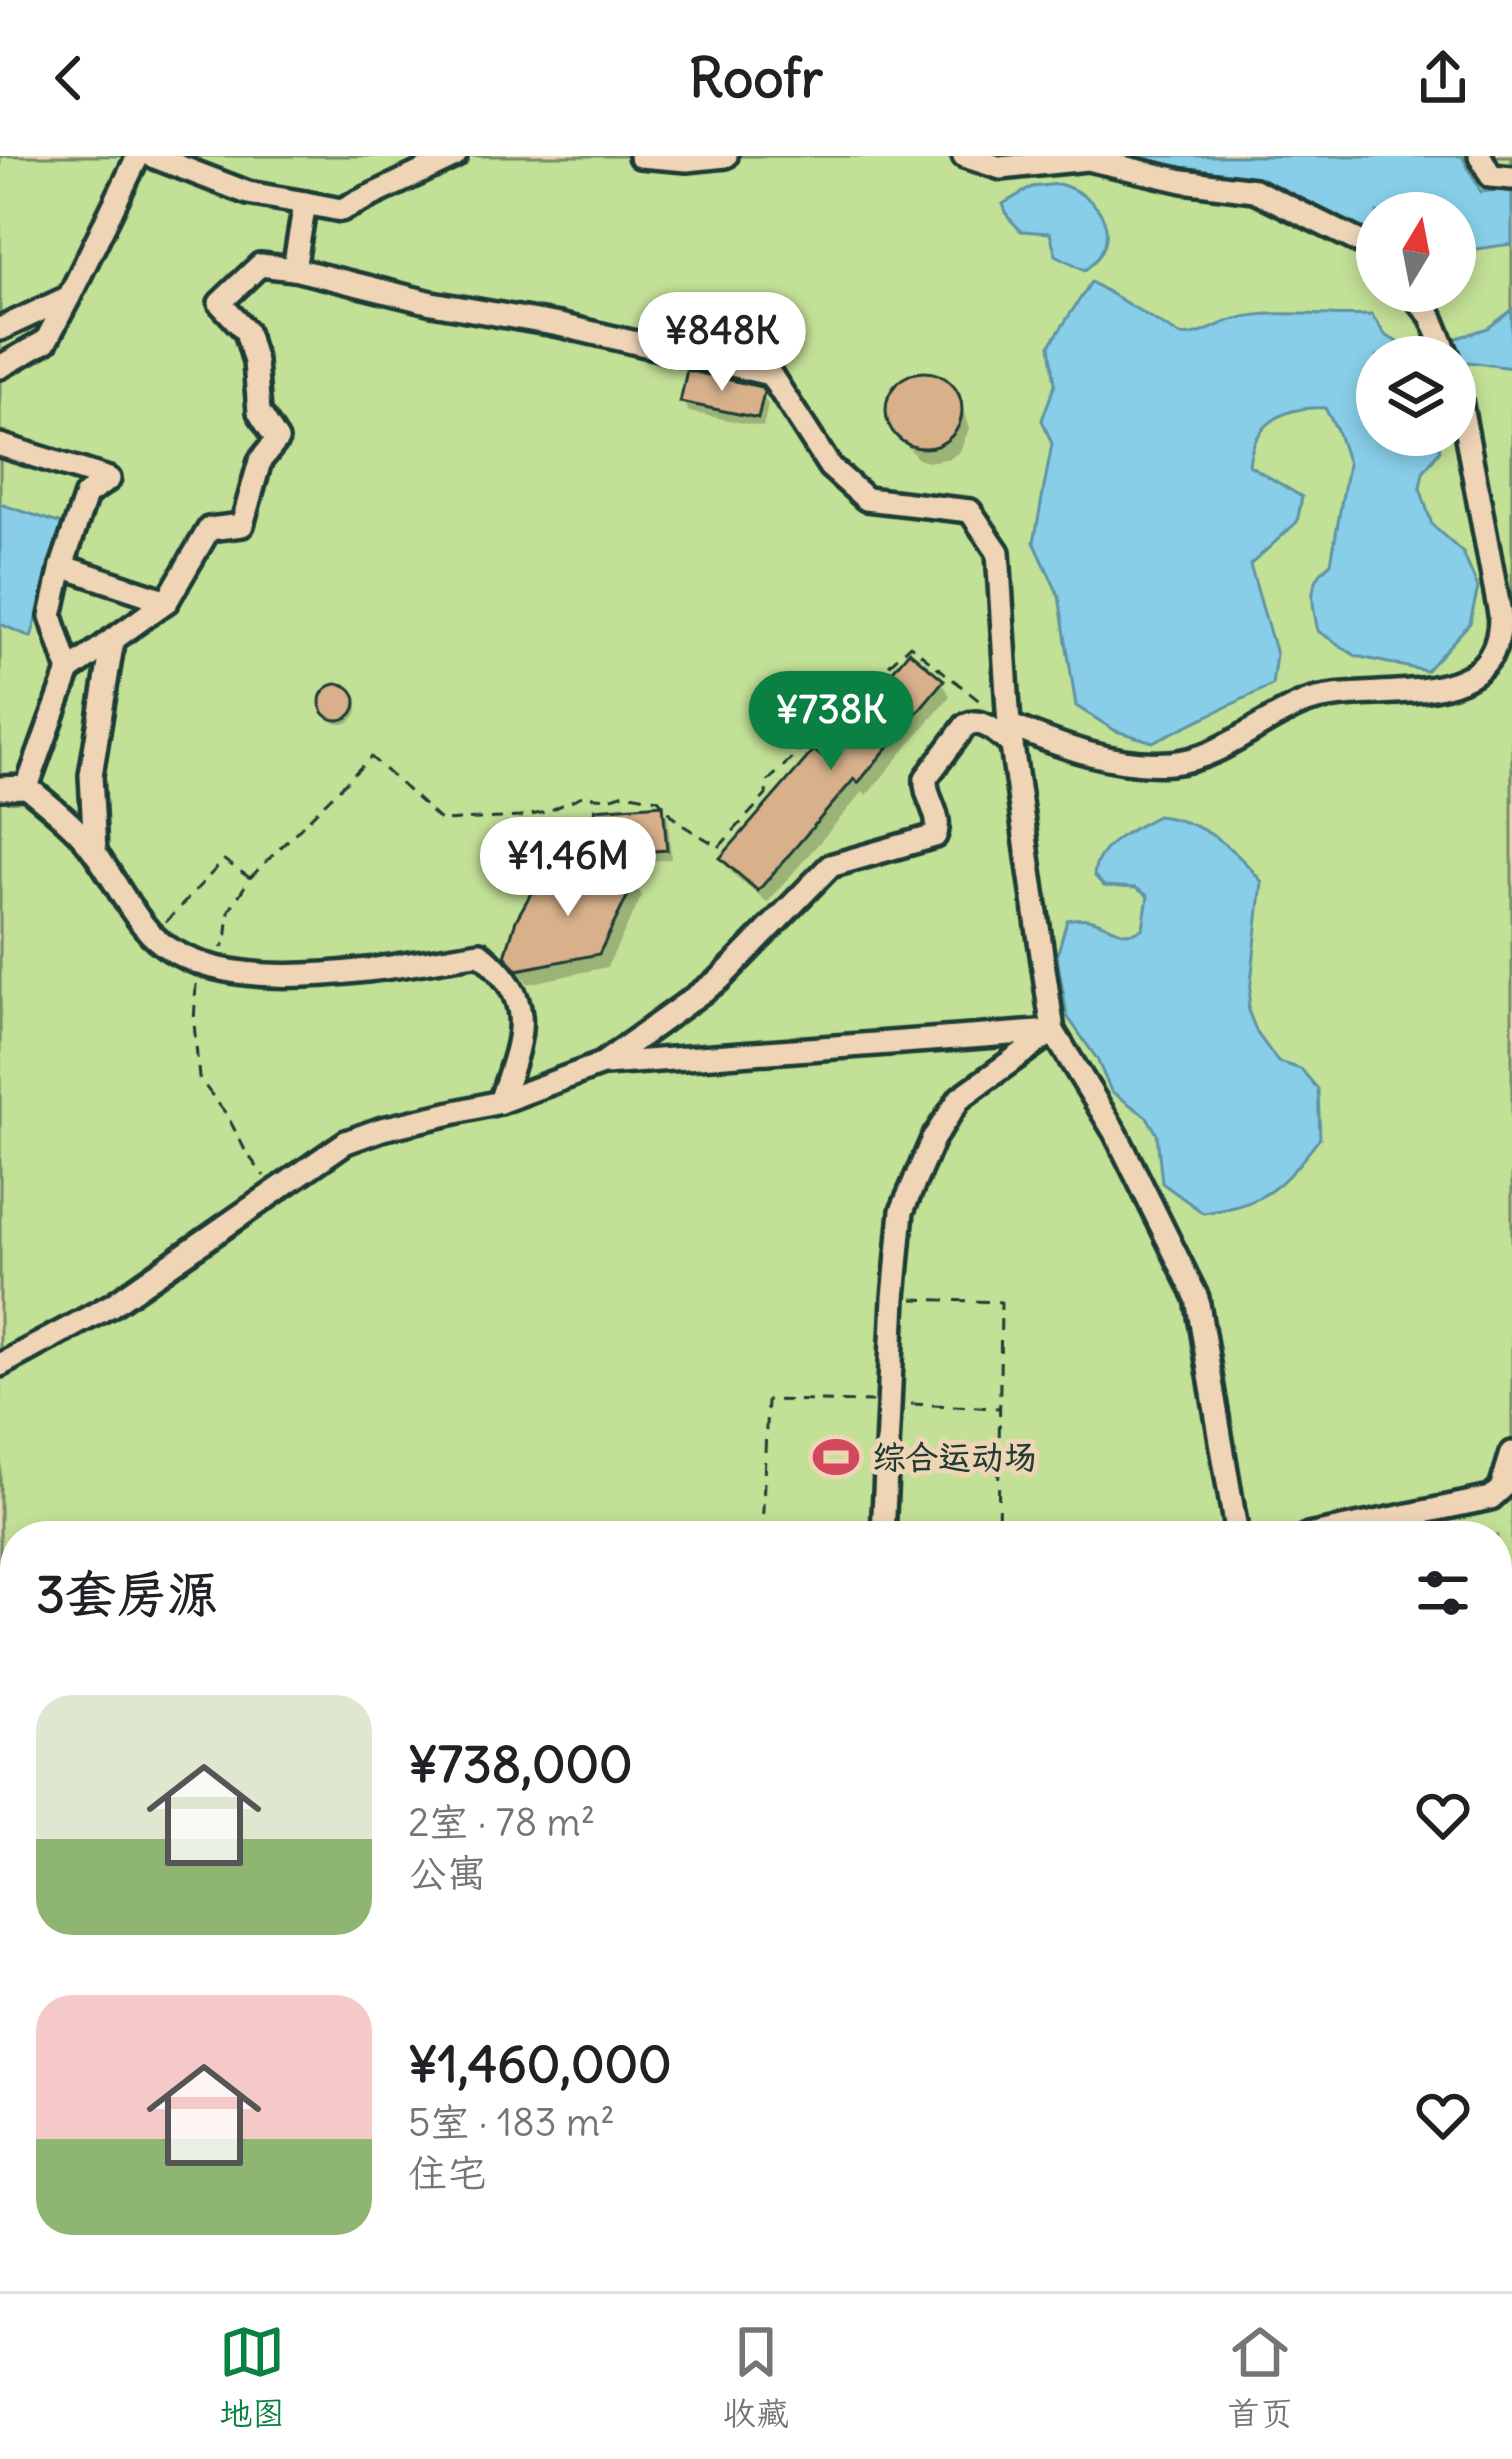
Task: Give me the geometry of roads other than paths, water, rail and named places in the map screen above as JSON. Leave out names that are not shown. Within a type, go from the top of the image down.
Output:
[{"type":"street","points":[[0,367],[46,341],[138,156]]},
{"type":"street","points":[[152,156],[248,194],[340,210],[455,156]]},
{"type":"street","points":[[640,156],[688,160],[726,156]]},
{"type":"street","points":[[964,156],[1001,168],[1087,159],[1149,175],[1254,190],[1356,240]]},
{"type":"street","points":[[1480,156],[1491,176],[1512,178]]},
{"type":"street","points":[[294,269],[305,203]]},
{"type":"street","points":[[27,787],[69,671],[167,601],[209,529],[242,525],[260,461],[277,440],[259,412],[255,362],[245,331],[220,303],[260,265],[560,325],[770,374],[830,466],[866,499],[970,511],[998,552],[1010,735],[1053,1030],[1116,1134],[1198,1298],[1235,1521]]},
{"type":"street","points":[[0,329],[69,297]]},
{"type":"street","points":[[0,445],[109,479],[86,495],[51,616],[69,671]]},
{"type":"street","points":[[0,1365],[112,1305],[346,1142],[500,1102],[602,1064],[720,979],[830,866],[935,836],[938,821],[926,778],[966,725],[977,721],[1010,735],[1112,759],[1168,764],[1210,757],[1242,733],[1307,702],[1338,694],[1433,690],[1458,682],[1489,655],[1506,612],[1473,456]]},
{"type":"street","points":[[62,566],[167,601]]},
{"type":"street","points":[[95,853],[91,775],[113,639]]},
{"type":"street","points":[[0,788],[27,787],[82,836],[153,936],[183,959],[319,976],[480,952],[511,982],[520,1003],[519,1046],[500,1102]]},
{"type":"street","points":[[602,1064],[1053,1030]]},
{"type":"street","points":[[884,1521],[902,1211],[933,1139],[960,1098],[1053,1030]]},
{"type":"street","points":[[1380,1521],[1491,1498],[1502,1490],[1512,1453]]},
{"type":"water","points":[[1132,156],[1462,156],[1481,192],[1512,189],[1512,244],[1476,249],[1476,192],[1356,192],[1356,230],[1261,187]]},
{"type":"water","points":[[1059,184],[1087,198],[1104,220],[1104,245],[1085,270],[1056,255],[1050,233],[1021,231],[1003,204],[1032,187]]},
{"type":"water","points":[[1091,282],[1180,335],[1251,316],[1372,315],[1387,336],[1356,336],[1356,456],[1435,456],[1423,472],[1420,488],[1432,525],[1463,553],[1478,588],[1470,623],[1426,671],[1356,656],[1318,631],[1314,586],[1331,563],[1348,464],[1325,408],[1297,410],[1264,428],[1249,465],[1302,497],[1297,522],[1250,565],[1276,654],[1272,685],[1153,742],[1116,731],[1076,706],[1059,596],[1034,542],[1052,444],[1042,420],[1055,384],[1050,345]]},
{"type":"water","points":[[1512,310],[1512,368],[1476,363],[1476,336],[1464,336],[1488,328]]},
{"type":"water","points":[[0,504],[65,525],[31,637],[0,624]]},
{"type":"water","points":[[1157,816],[1189,824],[1216,838],[1262,882],[1248,1010],[1257,1033],[1278,1062],[1301,1069],[1318,1089],[1320,1138],[1294,1169],[1258,1198],[1203,1213],[1162,1183],[1157,1134],[1147,1117],[1111,1091],[1097,1059],[1067,1016],[1057,956],[1067,920],[1091,920],[1126,933],[1143,928],[1148,896],[1136,888],[1104,886],[1094,875],[1108,847]]},
{"type":"place","name":"综合运动场","points":[[836,1457]]}]
